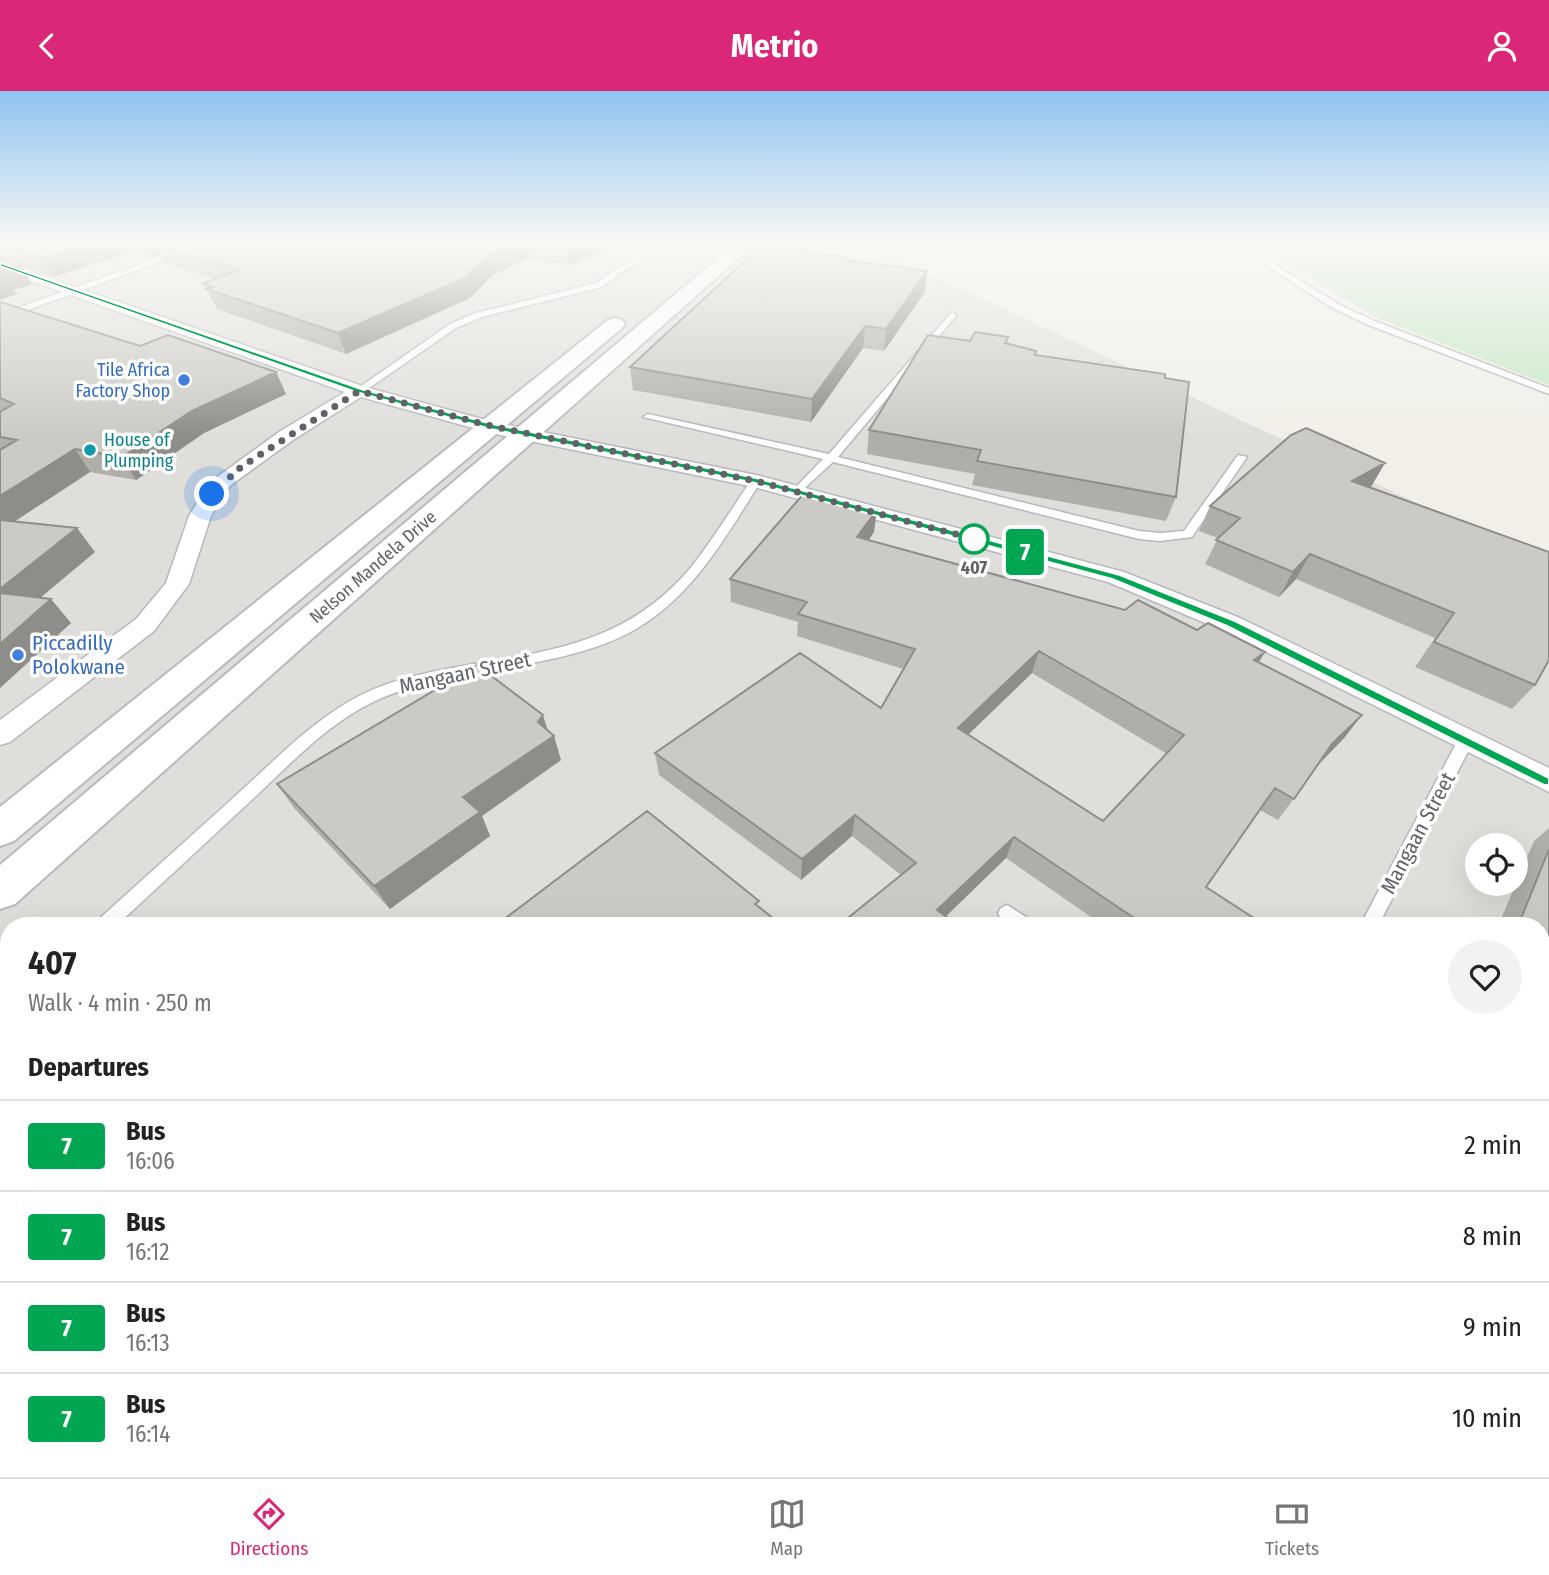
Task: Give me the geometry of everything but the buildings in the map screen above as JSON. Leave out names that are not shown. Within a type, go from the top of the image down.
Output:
[{"type":"main road","name":"Nelson Mandela Drive","points":[[0,891],[672,308]]},
{"type":"main road","name":"Nelson Mandela Drive","points":[[0,830],[626,315]]},
{"type":"street","points":[[119,308],[359,391],[491,426],[756,481],[1116,577],[1231,624],[1549,782]]},
{"type":"street","points":[[0,735],[145,625],[177,584],[200,516],[212,494],[224,481],[286,436],[359,391]]},
{"type":"lane","points":[[0,317],[25,308]]},
{"type":"lane","points":[[359,391],[453,326],[479,315],[508,308]]},
{"type":"lane","points":[[1338,308],[1549,391]]},
{"type":"lane","points":[[797,492],[831,458],[952,315]]},
{"type":"lane","points":[[648,417],[831,458],[1139,535],[1160,537],[1188,534],[1242,457]]},
{"type":"lane","name":"Mangaan Street","points":[[114,917],[318,731],[355,706],[397,686],[431,677],[535,658],[578,647],[646,617],[673,593],[712,550],[756,481]]},
{"type":"lane","name":"Mangaan Street","points":[[1374,917],[1466,740]]},
{"type":"lane","points":[[1007,913],[1013,917]]},
{"type":"shaded area","points":[[0,308],[1002,308],[1549,565],[1549,917],[0,917]]},
{"type":"green space","points":[[1360,308],[1549,308],[1549,385],[1375,317]]},
{"type":"bus line","name":"7","points":[[119,308],[359,391],[491,426],[756,481],[1116,577],[1231,624],[1549,782]]},
{"type":"place","name":"Tile Africa Factory Shop","points":[[184,380]]},
{"type":"place","name":"House of Plumping","points":[[90,450]]},
{"type":"place","name":"407","points":[[974,539]]},
{"type":"place","name":"Piccadilly Polokwane","points":[[18,655]]},
{"type":"route","points":[[212,494],[241,467],[359,391],[491,426],[756,481],[974,539]]}]
